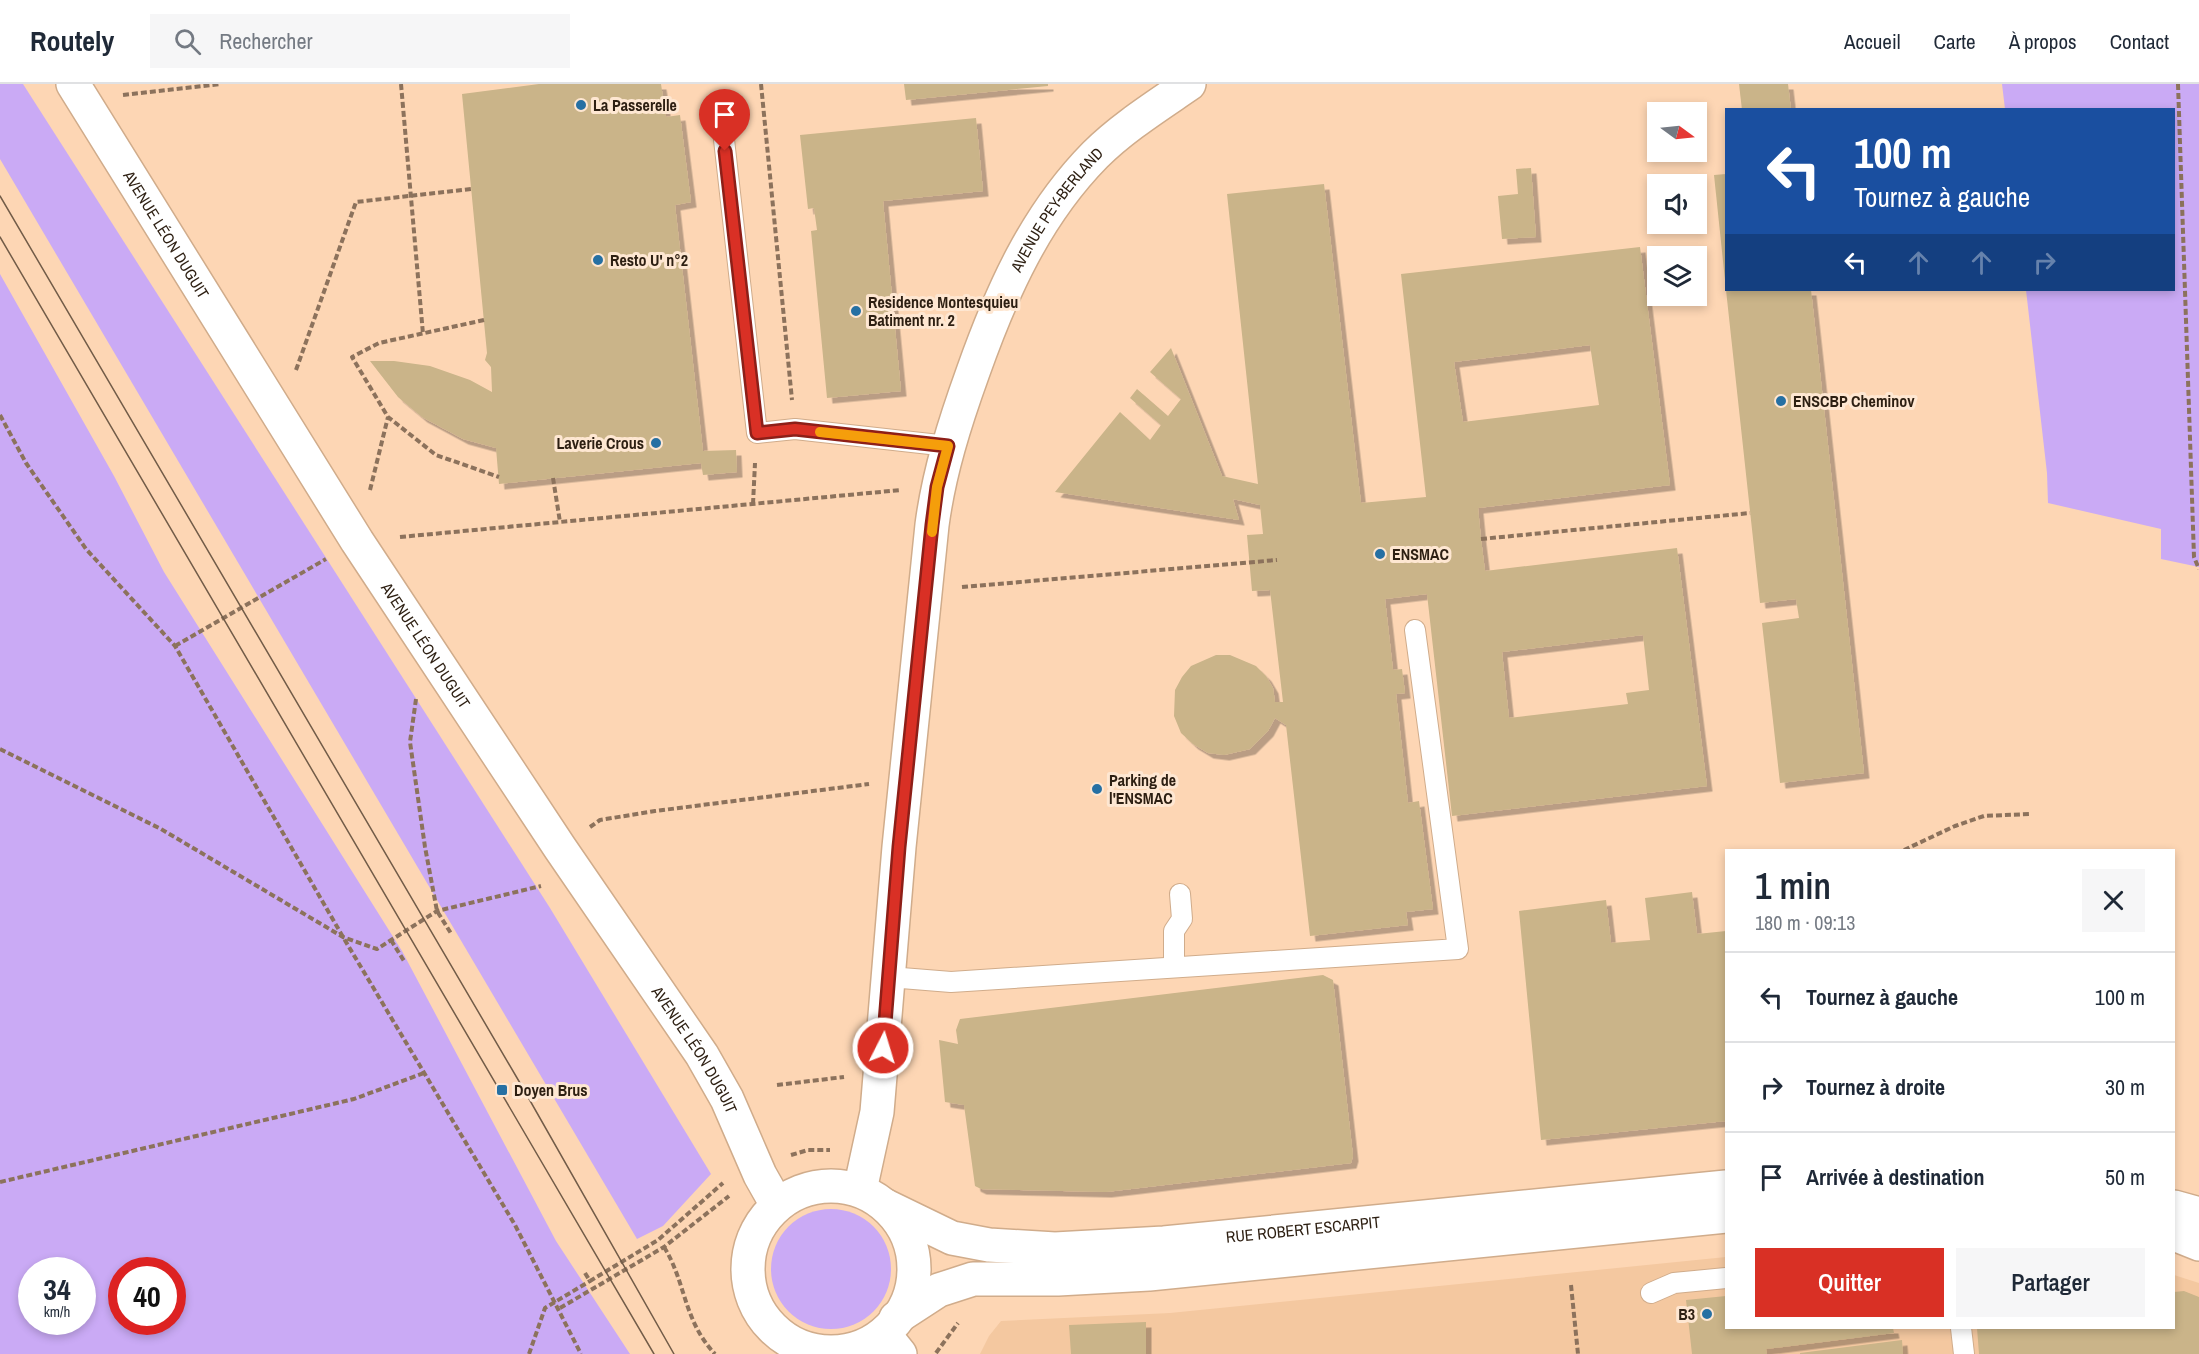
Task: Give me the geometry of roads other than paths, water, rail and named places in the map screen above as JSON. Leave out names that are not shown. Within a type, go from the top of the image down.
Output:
[{"type":"street","name":"AVENUE PEY-BERLAND","points":[[873,1198],[872,1143],[906,780],[937,487],[948,446],[996,305],[1043,217],[1095,155],[1189,84]]},
{"type":"street","name":"AVENUE LÉON DUGUIT","points":[[78,92],[357,541],[560,848],[702,1055],[727,1099],[760,1175],[777,1205]]},
{"type":"street","points":[[831,1185],[873,1198],[901,1224],[911,1246],[914,1270],[910,1294],[893,1335],[844,1352],[821,1353],[794,1344],[772,1328],[755,1305],[748,1277],[750,1249],[761,1223],[777,1205],[804,1189],[831,1185]]},
{"type":"street","name":"RUE ROBERT ESCARPIT","points":[[873,1198],[952,1238],[989,1245],[1054,1249],[1164,1243],[1725,1187]]},
{"type":"street","points":[[2175,1206],[2199,1214]]},
{"type":"street","name":"RUE ROBERT ESCARPIT","points":[[893,1335],[939,1290],[973,1279],[1058,1279],[1149,1274],[1725,1216]]},
{"type":"street","points":[[2175,1234],[2199,1244]]},
{"type":"lane","points":[[720,104],[757,433],[795,429],[948,446]]},
{"type":"lane","points":[[889,977],[951,982],[1458,949],[1415,630]]},
{"type":"lane","points":[[1174,966],[1174,931],[1182,919],[1180,894]]},
{"type":"lane","points":[[1652,1293],[1674,1283],[1725,1278]]},
{"type":"lane","points":[[1961,1329],[1964,1354]]},
{"type":"tram line","points":[[0,196],[520,1083],[674,1354]]},
{"type":"tram line","points":[[0,237],[654,1354]]},
{"type":"place","name":"La Passerelle","points":[[581,105]]},
{"type":"place","name":"Resto U' n°2","points":[[598,260]]},
{"type":"place","name":"Residence Montesquieu Batiment nr. 2","points":[[856,311]]},
{"type":"place","name":"ENSCBP Cheminov","points":[[1781,401]]},
{"type":"place","name":"Laverie Crous","points":[[656,443]]},
{"type":"place","name":"ENSMAC","points":[[1380,554]]},
{"type":"place","name":"Parking de l'ENSMAC","points":[[1097,789]]},
{"type":"place","name":"Doyen Brus","points":[[502,1090]]},
{"type":"place","name":"B3","points":[[1707,1314]]}]
